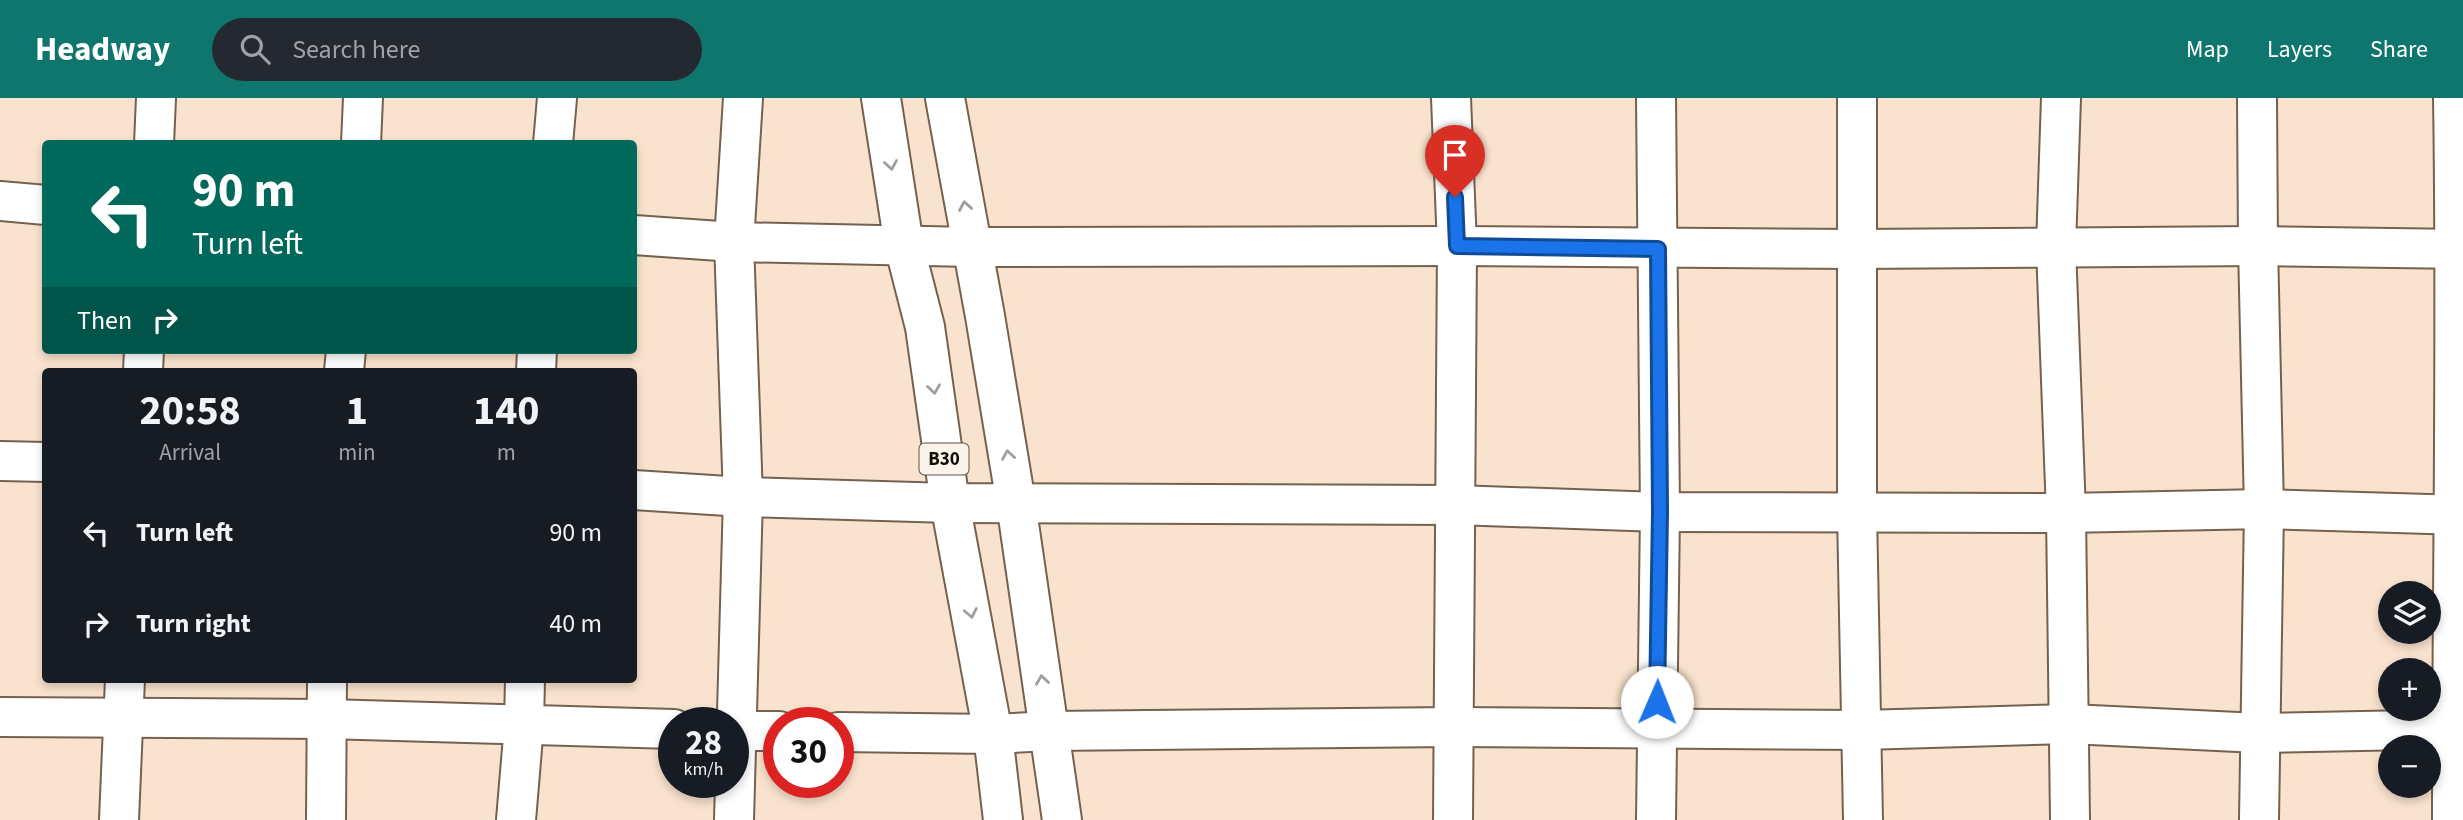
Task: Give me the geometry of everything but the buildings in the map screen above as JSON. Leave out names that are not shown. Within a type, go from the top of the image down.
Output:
[{"type":"main road","points":[[155,140],[156,98]]},
{"type":"main road","points":[[361,140],[363,98]]},
{"type":"main road","points":[[553,140],[557,98]]},
{"type":"main road","points":[[736,707],[743,497],[734,242],[743,98]]},
{"type":"main road","name":"B30","points":[[881,98],[904,245],[925,327],[950,503],[993,734],[1003,820]]},
{"type":"main road","points":[[945,98],[1017,503],[1062,820]]},
{"type":"main road","points":[[1451,98],[1457,246],[1453,820]]},
{"type":"main road","points":[[1656,98],[1660,512],[1656,820]]},
{"type":"main road","points":[[1857,98],[1857,512],[1863,820]]},
{"type":"main road","points":[[2062,98],[2056,247],[2066,513],[2070,820]]},
{"type":"main road","points":[[2257,98],[2264,509],[2259,820]]},
{"type":"main road","points":[[2452,820],[2457,729],[2459,249],[2453,98]]},
{"type":"main road","points":[[0,201],[42,205]]},
{"type":"main road","points":[[637,235],[734,242],[972,247],[1856,249],[2258,246],[2459,249]]},
{"type":"main road","points":[[0,461],[42,462]]},
{"type":"main road","points":[[637,490],[743,497],[950,503],[1455,505],[1660,512],[2066,513],[2264,509],[2458,515]]},
{"type":"main road","points":[[119,820],[125,683]]},
{"type":"main road","points":[[326,820],[327,683]]},
{"type":"main road","points":[[516,820],[525,683]]},
{"type":"main road","points":[[0,717],[326,719],[658,728]]},
{"type":"main road","points":[[854,732],[993,734],[1049,731],[1454,727],[1862,730],[2070,724],[2259,733],[2457,729]]},
{"type":"main road","points":[[734,798],[734,820]]},
{"type":"route","points":[[1455,197],[1457,246],[1658,249],[1660,512],[1657,702]]}]
